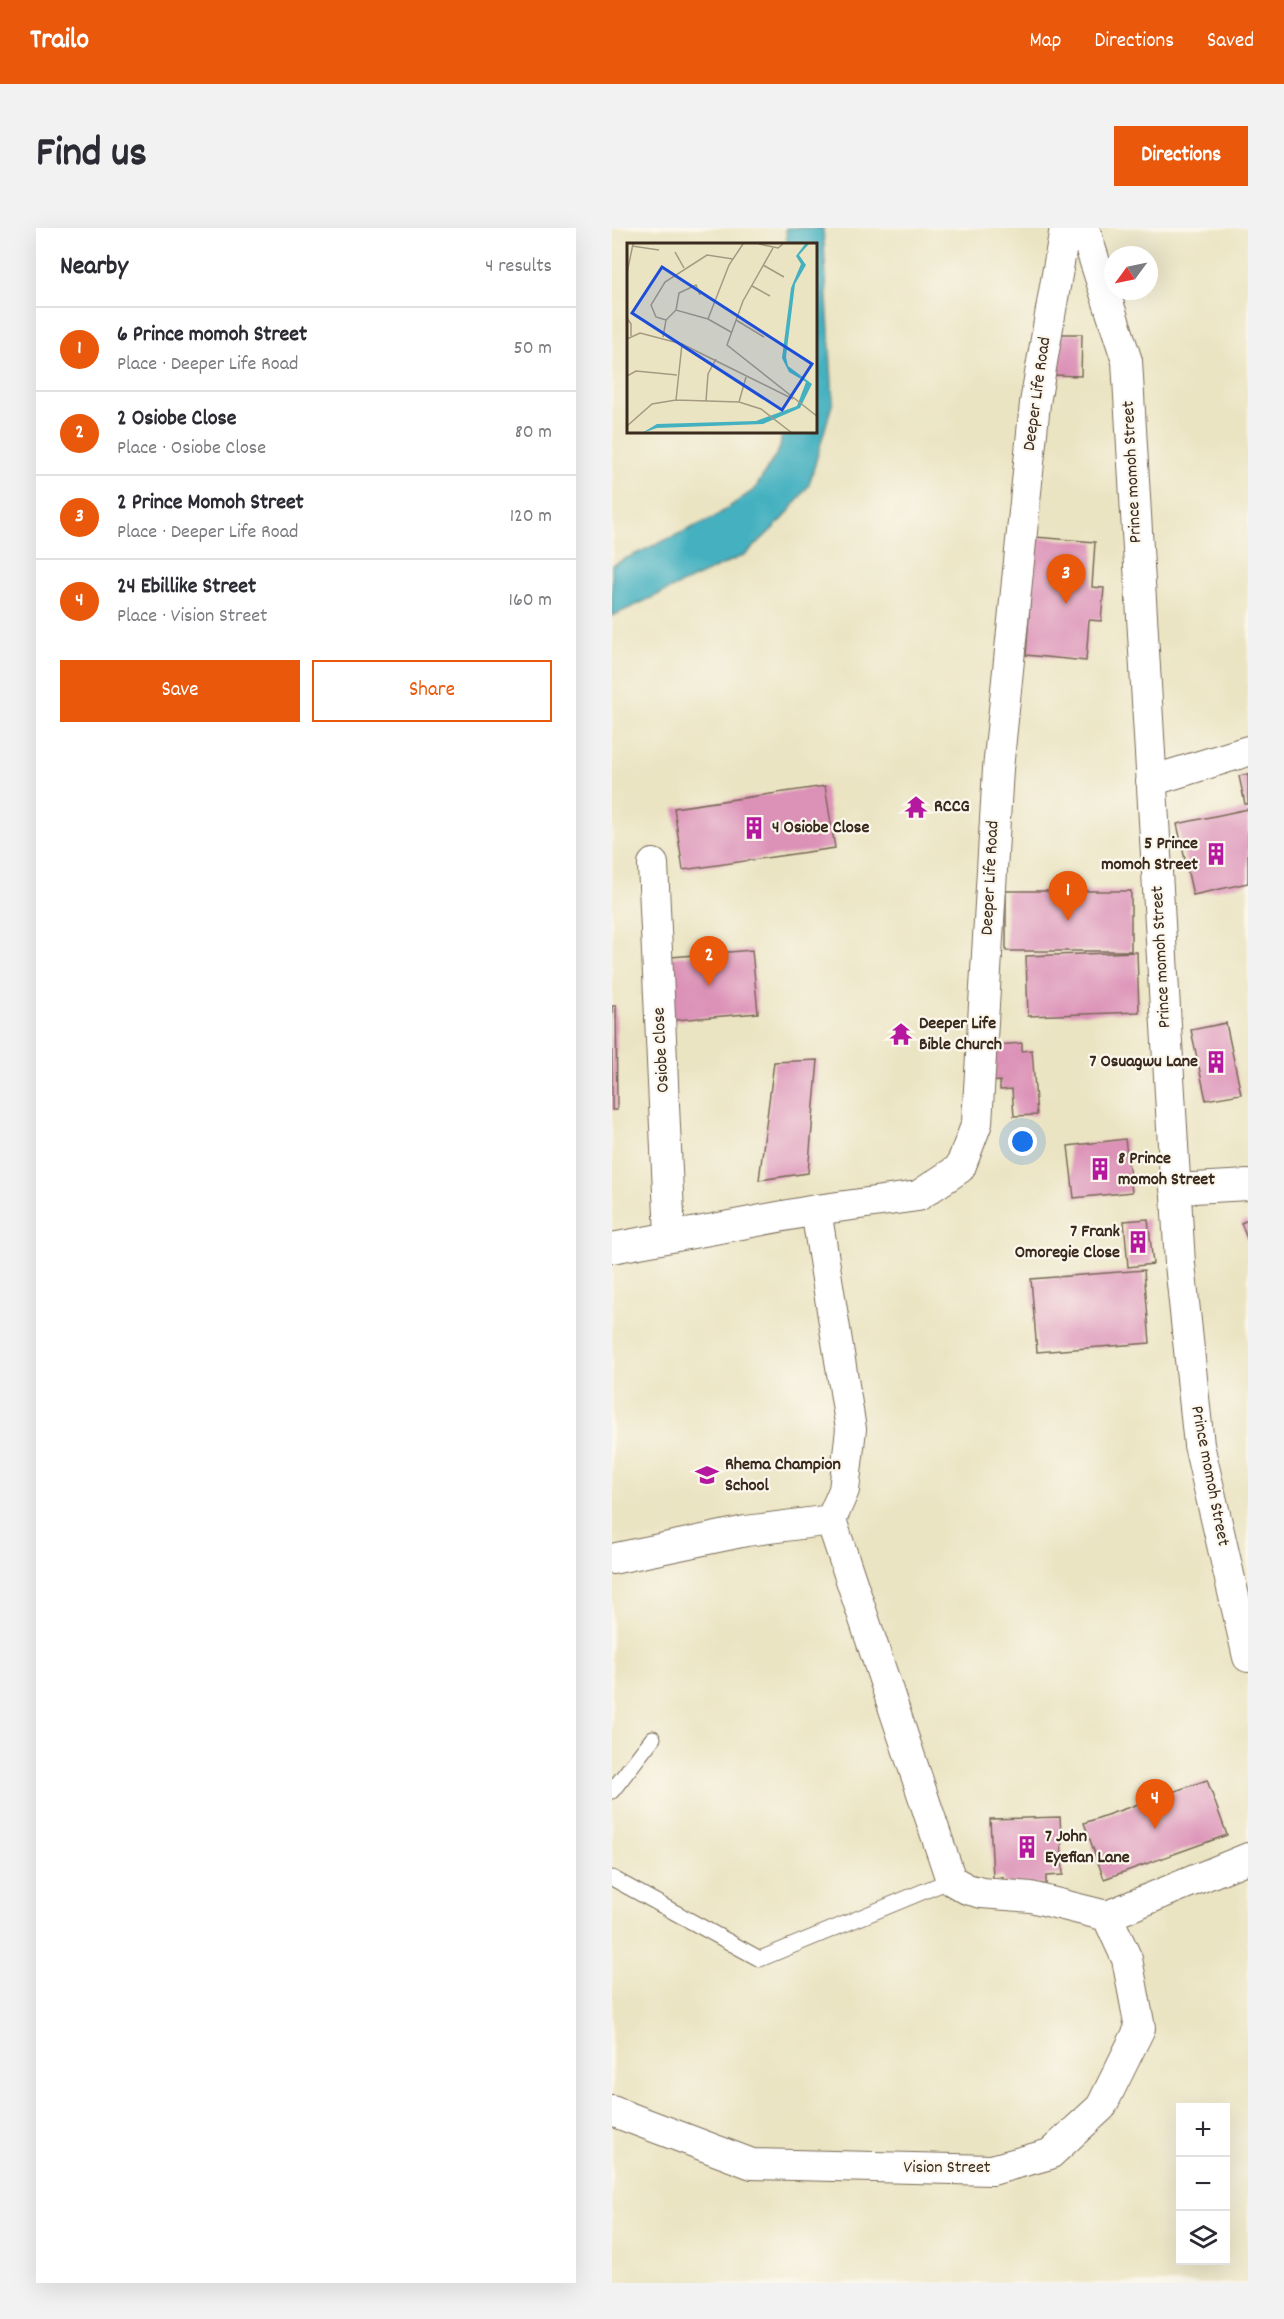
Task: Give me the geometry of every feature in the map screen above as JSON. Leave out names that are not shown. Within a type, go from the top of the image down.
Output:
[{"type":"street","name":"Deeper Life Road","points":[[612,1248],[816,1210],[918,1196],[960,1168],[976,1123],[998,769],[1035,403],[1065,228]]},
{"type":"street","name":"Prince momoh Street","points":[[1084,228],[1127,362],[1180,1264],[1199,1445],[1243,1613],[1248,1658]]},
{"type":"street","points":[[1151,781],[1248,751]]},
{"type":"street","name":"Osiobe Close","points":[[653,864],[670,1236]]},
{"type":"street","points":[[1175,1189],[1248,1185]]},
{"type":"street","points":[[816,1210],[851,1429],[844,1490],[831,1520],[951,1880],[967,1889],[982,1893],[1031,1897],[1107,1916],[1248,1858]]},
{"type":"street","points":[[612,1559],[746,1531],[831,1520]]},
{"type":"street","name":"Vision Street","points":[[612,2111],[752,2164],[992,2170],[1050,2154],[1101,2107],[1140,2028],[1127,1959],[1107,1916]]},
{"type":"lane","points":[[612,1791],[653,1738]]},
{"type":"lane","points":[[612,1878],[760,1959],[951,1880]]},
{"type":"water","points":[[786,228],[823,228],[833,401],[809,485],[784,518],[746,554],[612,616],[612,565],[713,518],[755,489],[780,448],[782,434],[818,434],[818,243],[787,243]]},
{"type":"building","points":[[1053,334],[1082,334],[1081,376],[1052,375]]},
{"type":"building","points":[[1035,537],[1095,542],[1092,587],[1104,588],[1101,621],[1089,620],[1086,661],[1026,655]]},
{"type":"building","points":[[1248,774],[1248,804],[1245,804],[1239,776]]},
{"type":"building","name":"4 Osiobe Close","points":[[825,786],[835,848],[683,870],[674,808]]},
{"type":"building","name":"5 Prince momoh Street","points":[[1248,809],[1248,883],[1193,895],[1177,824]]},
{"type":"building","points":[[1006,891],[1131,891],[1131,951],[1006,951]]},
{"type":"building","points":[[752,950],[758,1013],[665,1021],[660,958]]},
{"type":"building","points":[[1137,952],[1139,1012],[1028,1016],[1026,956]]},
{"type":"building","points":[[612,1006],[616,1006],[617,1110],[612,1110]]},
{"type":"building","name":"7 Osuagwu Lane","points":[[1226,1023],[1241,1094],[1206,1100],[1191,1030]]},
{"type":"building","points":[[1022,1043],[1022,1051],[1032,1050],[1037,1115],[1014,1116],[1012,1089],[1000,1090],[1000,1081],[988,1082],[985,1046]]},
{"type":"building","points":[[818,1060],[808,1173],[759,1180],[774,1062]]},
{"type":"building","name":"8 Prince momoh Street","points":[[1125,1139],[1132,1192],[1074,1198],[1068,1146]]},
{"type":"building","name":"7 Frank Omoregie Close","points":[[1148,1219],[1153,1264],[1128,1267],[1124,1221]]},
{"type":"building","points":[[1248,1220],[1248,1241],[1241,1223]]},
{"type":"building","points":[[1144,1270],[1150,1343],[1037,1352],[1031,1279]]},
{"type":"building","points":[[1207,1780],[1227,1835],[1104,1879],[1084,1823]]},
{"type":"building","name":"7 John Eyefian Lane","points":[[1060,1817],[1063,1875],[1046,1876],[1046,1884],[1004,1885],[1003,1877],[993,1878],[990,1819]]},
{"type":"place","name":"2 Prince Momoh Street","points":[[1066,604]]},
{"type":"place","name":"RCCG","points":[[916,807]]},
{"type":"place","name":"4 Osiobe Close","points":[[754,828]]},
{"type":"place","name":"5 Prince momoh Street","points":[[1216,854]]},
{"type":"place","name":"6 Prince momoh Street","points":[[1068,921]]},
{"type":"place","name":"2 Osiobe Close","points":[[709,986]]},
{"type":"place","name":"Deeper Life Bible Church","points":[[901,1034]]},
{"type":"place","name":"7 Osuagwu Lane","points":[[1216,1062]]},
{"type":"place","name":"8 Prince momoh Street","points":[[1100,1169]]},
{"type":"place","name":"7 Frank Omoregie Close","points":[[1138,1242]]},
{"type":"place","name":"Rhema Champion School","points":[[707,1475]]},
{"type":"place","name":"24 Ebillike Street","points":[[1155,1829]]},
{"type":"place","name":"7 John Eyefian Lane","points":[[1027,1847]]}]
